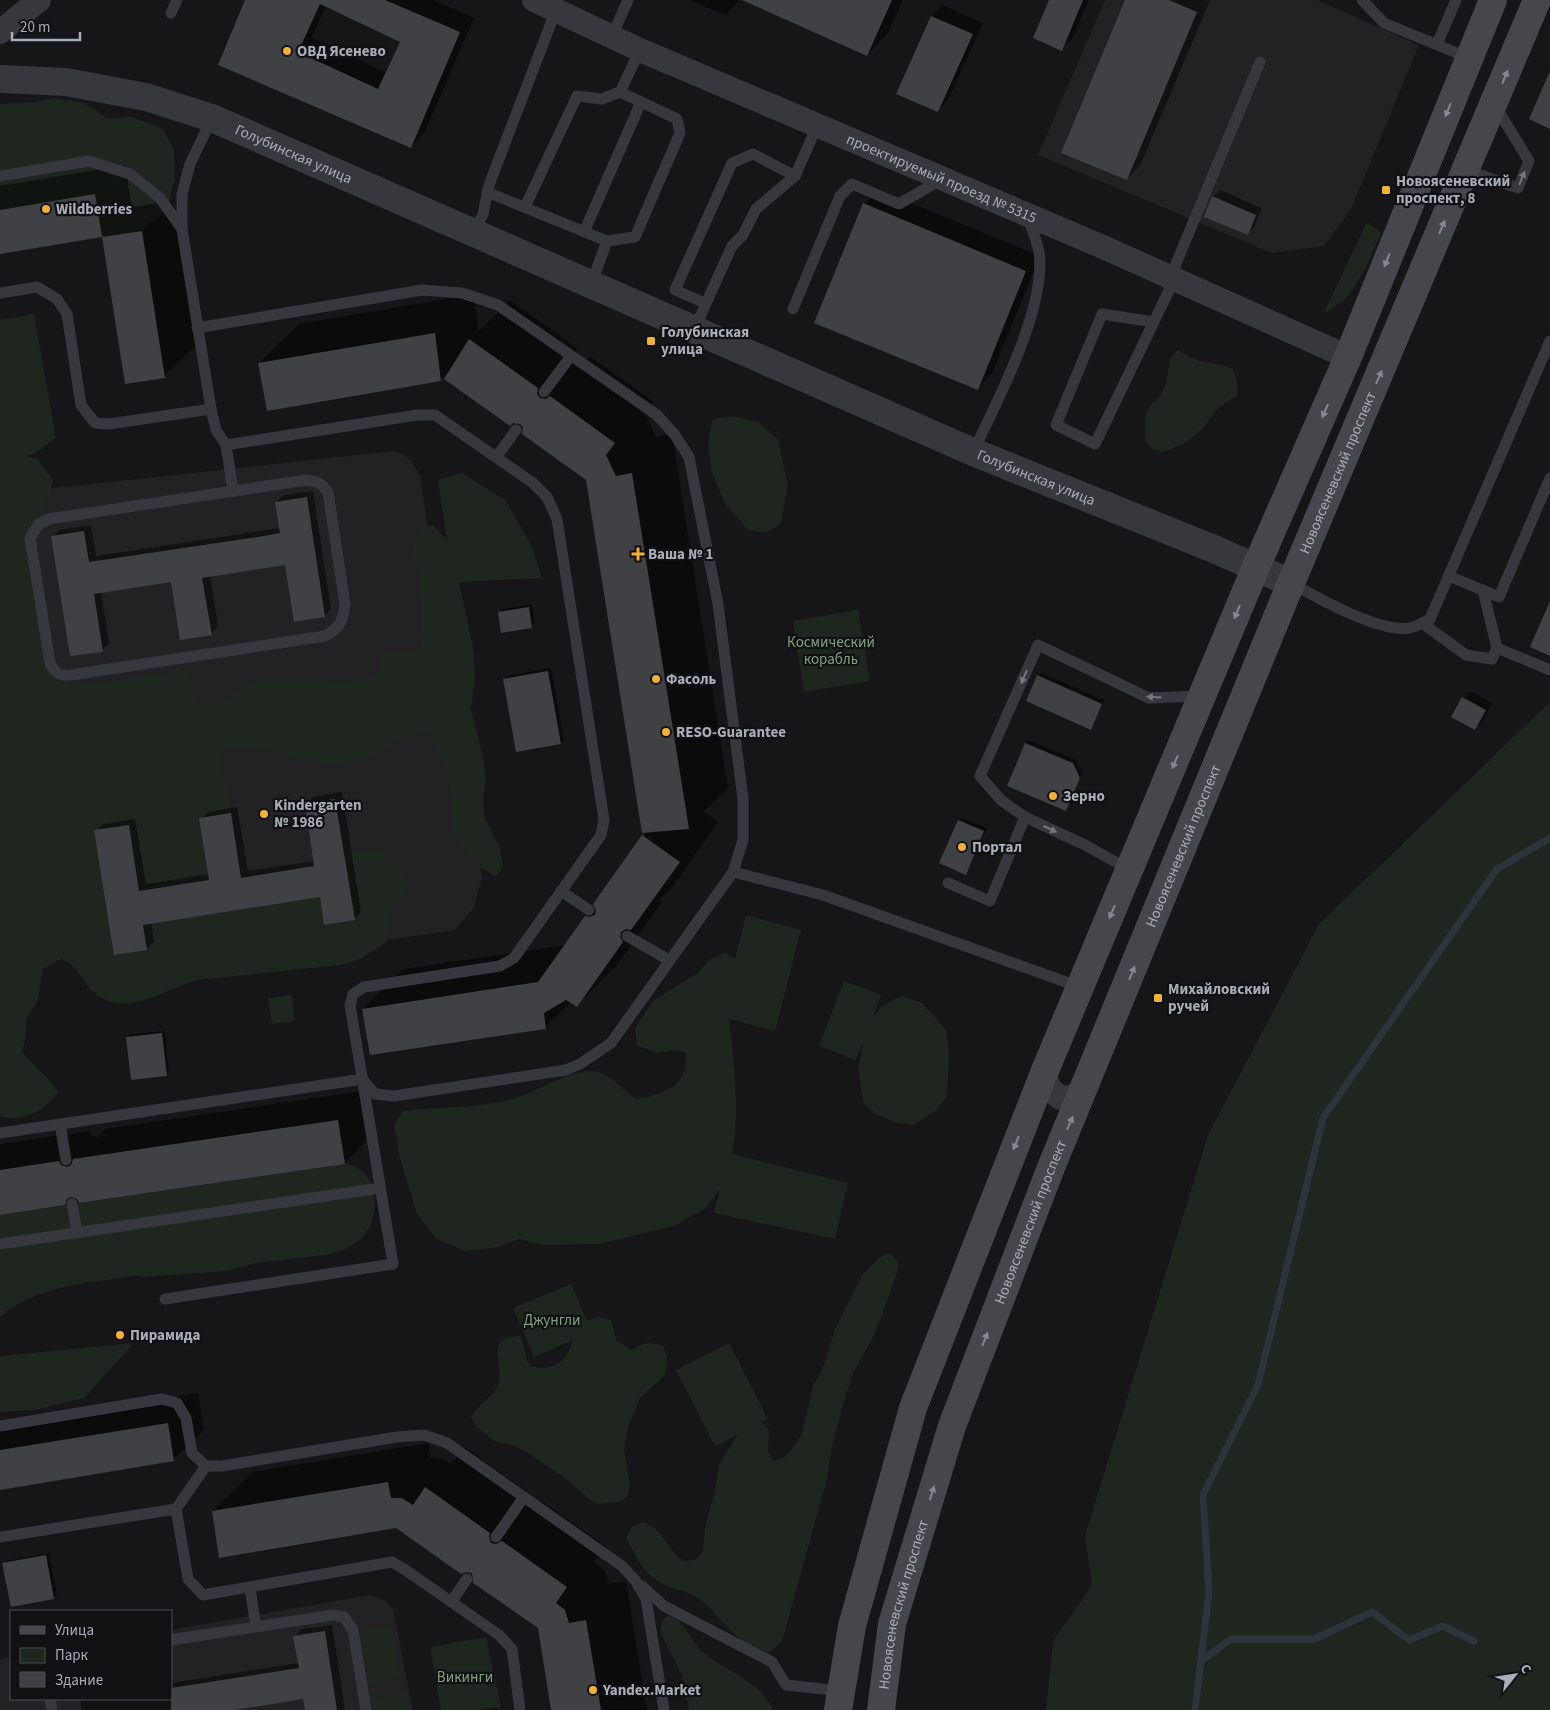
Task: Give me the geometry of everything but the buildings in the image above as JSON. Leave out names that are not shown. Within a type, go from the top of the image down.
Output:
[{"type":"main road","points":[[839,1701],[852,1626],[913,1408],[1044,1073],[1256,567],[1348,357],[1493,0]]},
{"type":"main road","name":"Новоясеневский проспект","points":[[881,1710],[892,1624],[952,1426],[1050,1170],[1292,583],[1537,0]]},
{"type":"street","points":[[0,32],[39,0]]},
{"type":"street","name":"проектируемый проезд № 5315","points":[[534,0],[640,50],[1027,215],[1348,357]]},
{"type":"street","name":"Голубинская улица","points":[[0,79],[66,82],[84,85],[146,97],[212,118],[591,286],[973,452],[1292,583]]},
{"type":"street","points":[[1044,1073],[1049,1088],[1060,1098],[1072,1097],[1085,1088]]},
{"type":"lane","points":[[171,13],[177,0]]},
{"type":"lane","points":[[612,36],[628,0]]},
{"type":"lane","points":[[1362,0],[1384,23],[1469,58]]},
{"type":"lane","points":[[1437,44],[1456,0]]},
{"type":"lane","points":[[474,234],[483,214],[487,192],[556,10]]},
{"type":"lane","points":[[525,207],[578,96],[602,99],[620,92],[640,50]]},
{"type":"lane","points":[[1154,322],[1102,314],[1056,424],[1094,444],[1154,322],[1260,62]]},
{"type":"lane","points":[[487,192],[607,242],[635,237],[680,133],[678,119],[620,92]]},
{"type":"lane","points":[[584,232],[641,102]]},
{"type":"lane","points":[[1466,170],[1518,188],[1529,161],[1494,104]]},
{"type":"lane","points":[[212,118],[190,164],[182,194],[182,229],[211,409],[216,430],[226,445],[233,491]]},
{"type":"lane","points":[[694,330],[732,246],[743,235],[756,209],[795,176],[817,126]]},
{"type":"lane","points":[[705,303],[675,290],[732,163],[753,154],[795,176]]},
{"type":"lane","points":[[0,176],[89,160],[130,174],[160,198],[182,229]]},
{"type":"lane","points":[[792,309],[840,196],[852,184],[898,204],[942,179]]},
{"type":"lane","points":[[973,452],[1018,356],[1037,290],[1039,253],[1027,215]]},
{"type":"lane","points":[[591,286],[607,242]]},
{"type":"lane","points":[[0,293],[37,287],[57,299],[67,314],[81,405],[95,424],[109,424],[211,409]]},
{"type":"lane","points":[[198,328],[422,290],[454,292],[498,305],[657,415],[675,435],[689,457],[718,604],[743,799],[743,840],[733,872],[611,1043],[580,1064],[566,1070],[394,1096],[375,1094],[363,1080]]},
{"type":"lane","points":[[1292,583],[1320,599],[1387,628],[1410,628],[1430,619],[1550,341]]},
{"type":"lane","points":[[544,392],[571,356]]},
{"type":"lane","points":[[165,1298],[393,1264],[350,1005],[353,994],[364,987],[500,966],[514,958],[601,834],[604,820],[557,519],[547,497],[533,483],[435,415],[417,415],[226,445]]},
{"type":"lane","points":[[496,456],[516,430]]},
{"type":"lane","points":[[1449,576],[1499,597],[1550,478]]},
{"type":"lane","points":[[306,480],[314,480],[323,485],[328,492],[345,604],[344,620],[336,630],[325,636],[70,676],[62,676],[55,673],[50,662],[30,538],[39,524],[50,519],[233,491],[306,480]]},
{"type":"lane","points":[[1422,623],[1466,655],[1492,659],[1498,648],[1483,590]]},
{"type":"lane","points":[[1130,870],[1085,845],[1025,817],[1002,801],[980,776],[1038,645],[1149,698],[1202,696]]},
{"type":"lane","points":[[1498,648],[1550,670]]},
{"type":"lane","points":[[948,883],[990,901],[1025,817]]},
{"type":"lane","points":[[733,872],[823,894],[1080,987]]},
{"type":"lane","points":[[561,891],[589,910]]},
{"type":"lane","points":[[627,936],[669,960]]},
{"type":"lane","points":[[0,1133],[363,1080]]},
{"type":"lane","points":[[60,1124],[66,1160]]},
{"type":"lane","points":[[0,1244],[380,1188]]},
{"type":"lane","points":[[72,1204],[76,1232]]},
{"type":"lane","points":[[0,1426],[162,1399],[177,1403],[186,1418],[192,1453],[206,1466],[222,1466],[397,1437],[424,1435],[447,1443],[622,1566],[664,1606],[772,1662],[786,1685],[839,1701]]},
{"type":"lane","points":[[206,1466],[176,1509],[188,1579],[203,1595],[392,1562],[499,1635],[512,1649],[520,1710]]},
{"type":"lane","points":[[496,1537],[524,1497]]},
{"type":"lane","points":[[0,1538],[176,1509]]},
{"type":"lane","points":[[451,1602],[467,1578]]},
{"type":"lane","points":[[635,1580],[646,1599],[664,1710]]},
{"type":"lane","points":[[250,1588],[256,1627]]},
{"type":"lane","points":[[172,1640],[333,1615],[344,1617],[353,1630],[366,1710]]},
{"type":"shaded area","points":[[1105,0],[1317,0],[1419,45],[1351,209],[1324,246],[1272,253],[1038,155]]},
{"type":"shaded area","points":[[393,451],[403,454],[412,462],[420,476],[451,684],[46,744],[18,492]]},
{"type":"shaded area","name":"Kindergarten № 1986","points":[[452,691],[482,878],[474,907],[455,930],[100,982],[47,750]]},
{"type":"shaded area","points":[[370,1595],[386,1601],[393,1609],[413,1710],[0,1710],[0,1659],[10,1657],[10,1700],[172,1700],[172,1630]]},
{"type":"green space","points":[[53,98],[85,103],[108,119],[132,117],[163,129],[174,149],[175,180],[168,202],[161,214],[142,231],[102,237],[0,210],[0,104],[37,102]]},
{"type":"green space","points":[[1367,222],[1381,233],[1366,268],[1345,299],[1324,313]]},
{"type":"green space","points":[[34,314],[56,438],[34,454],[26,456],[37,459],[53,480],[50,494],[36,522],[34,538],[57,665],[71,686],[190,669],[195,703],[210,705],[219,703],[238,690],[260,680],[294,678],[342,682],[376,677],[381,654],[404,650],[415,653],[422,644],[421,593],[413,549],[414,543],[422,527],[433,525],[447,540],[438,480],[462,473],[506,501],[532,547],[542,578],[459,582],[473,647],[475,678],[471,709],[484,761],[486,781],[483,797],[485,818],[500,848],[503,868],[496,876],[475,865],[454,837],[448,775],[439,752],[427,733],[406,737],[370,759],[333,764],[301,760],[281,752],[227,749],[220,761],[229,792],[231,813],[209,880],[139,891],[129,825],[94,831],[114,955],[147,950],[143,925],[320,897],[324,925],[354,920],[344,853],[362,851],[378,852],[392,858],[398,863],[407,878],[408,887],[406,893],[392,908],[390,914],[387,941],[361,959],[341,965],[196,980],[157,996],[130,1003],[117,1003],[104,999],[92,991],[71,965],[61,959],[43,969],[37,1002],[26,1019],[25,1041],[22,1051],[58,1092],[47,1105],[33,1114],[9,1118],[0,1116],[0,320]]},
{"type":"green space","points":[[1178,350],[1200,361],[1223,365],[1232,370],[1237,383],[1238,395],[1218,408],[1203,428],[1184,444],[1163,452],[1152,449],[1145,440],[1145,415],[1160,396],[1166,384],[1170,359]]},
{"type":"green space","points":[[732,416],[758,422],[778,439],[788,485],[781,523],[766,533],[748,530],[725,504],[711,470],[708,442],[713,419]]},
{"type":"green space","name":"Космический корабль","points":[[858,610],[870,681],[804,692],[793,621]]},
{"type":"green space","points":[[1550,702],[1550,1710],[1046,1710],[1053,1641],[1092,1585],[1085,1536],[1208,1135],[1319,924]]},
{"type":"green space","points":[[746,915],[801,930],[775,1031],[729,1019],[736,1105],[732,1154],[848,1183],[835,1239],[714,1213],[720,1189],[706,1208],[674,1226],[599,1244],[543,1245],[519,1239],[498,1247],[465,1251],[436,1239],[417,1213],[400,1159],[394,1125],[403,1111],[500,1102],[522,1096],[573,1074],[592,1071],[609,1077],[636,1099],[664,1091],[679,1081],[684,1073],[686,1053],[677,1050],[656,1053],[637,1045],[635,1028],[653,1001],[699,972],[710,959],[725,953],[735,959]]},
{"type":"green space","points":[[844,981],[881,995],[873,1017],[881,1007],[901,996],[922,1003],[946,1030],[949,1054],[947,1097],[934,1112],[913,1125],[896,1123],[876,1114],[864,1104],[858,1070],[863,1042],[856,1060],[819,1046]]},
{"type":"green space","points":[[292,995],[295,1021],[272,1024],[268,998]]},
{"type":"green space","points":[[345,1164],[357,1167],[365,1174],[371,1183],[374,1195],[372,1219],[368,1230],[361,1239],[351,1246],[332,1254],[257,1263],[226,1271],[143,1277],[132,1276],[68,1286],[25,1300],[0,1317],[0,1215]]},
{"type":"green space","points":[[891,1253],[898,1263],[897,1273],[874,1335],[853,1373],[843,1405],[832,1447],[827,1479],[783,1638],[773,1650],[759,1652],[753,1650],[702,1601],[690,1594],[663,1584],[651,1576],[640,1563],[626,1538],[632,1527],[644,1522],[661,1535],[683,1561],[695,1560],[703,1551],[705,1528],[715,1491],[719,1465],[737,1435],[715,1446],[676,1370],[729,1343],[768,1419],[761,1422],[769,1430],[768,1451],[774,1461],[786,1456],[801,1436],[813,1387],[824,1365],[835,1329],[863,1274],[880,1257]]},
{"type":"green space","name":"Джунгли","points":[[571,1284],[587,1321],[598,1317],[611,1320],[617,1341],[631,1350],[650,1343],[663,1346],[667,1355],[667,1366],[664,1376],[640,1398],[628,1427],[624,1450],[630,1484],[628,1495],[621,1502],[598,1504],[589,1499],[563,1477],[525,1451],[515,1446],[494,1441],[477,1427],[471,1417],[497,1387],[499,1379],[498,1347],[501,1342],[508,1338],[520,1336],[530,1366],[538,1368],[558,1364],[567,1354],[573,1340],[534,1357],[513,1308]]},
{"type":"green space","points":[[134,1343],[84,1398],[35,1410],[0,1412],[0,1356]]},
{"type":"green space","points":[[668,1616],[674,1618],[683,1626],[702,1651],[760,1691],[773,1710],[689,1710],[682,1675],[660,1632],[662,1620]]},
{"type":"green space","points":[[391,1625],[401,1678],[369,1684],[359,1631]]},
{"type":"green space","name":"Викинги","points":[[486,1637],[501,1707],[474,1710],[441,1710],[430,1647]]},
{"type":"green space","points":[[407,1692],[411,1710],[373,1710],[371,1699]]},
{"type":"waterway","name":"Михайловский ручей","points":[[1195,1710],[1209,1592],[1203,1495],[1258,1385],[1323,1118],[1497,869],[1550,838]]},
{"type":"waterway","points":[[1201,1661],[1231,1639],[1314,1639],[1372,1612],[1409,1640],[1443,1626],[1474,1641]]},
{"type":"place","name":"ОВД Ясенево","points":[[287,51]]},
{"type":"place","name":"Новоясеневский проспект, 8","points":[[1386,190]]},
{"type":"place","name":"Wildberries","points":[[46,209]]},
{"type":"place","name":"Голубинская улица","points":[[651,341]]},
{"type":"place","name":"Ваша № 1","points":[[638,554]]},
{"type":"place","name":"Фасоль","points":[[656,679]]},
{"type":"place","name":"RESO-Guarantee","points":[[666,732]]},
{"type":"place","name":"Зерно","points":[[1053,796]]},
{"type":"place","name":"Kindergarten № 1986","points":[[264,814]]},
{"type":"place","name":"Портал","points":[[962,847]]},
{"type":"place","name":"Михайловский ручей","points":[[1158,998]]},
{"type":"place","name":"Пирамида","points":[[120,1335]]},
{"type":"place","name":"Yandex.Market","points":[[593,1690]]}]
